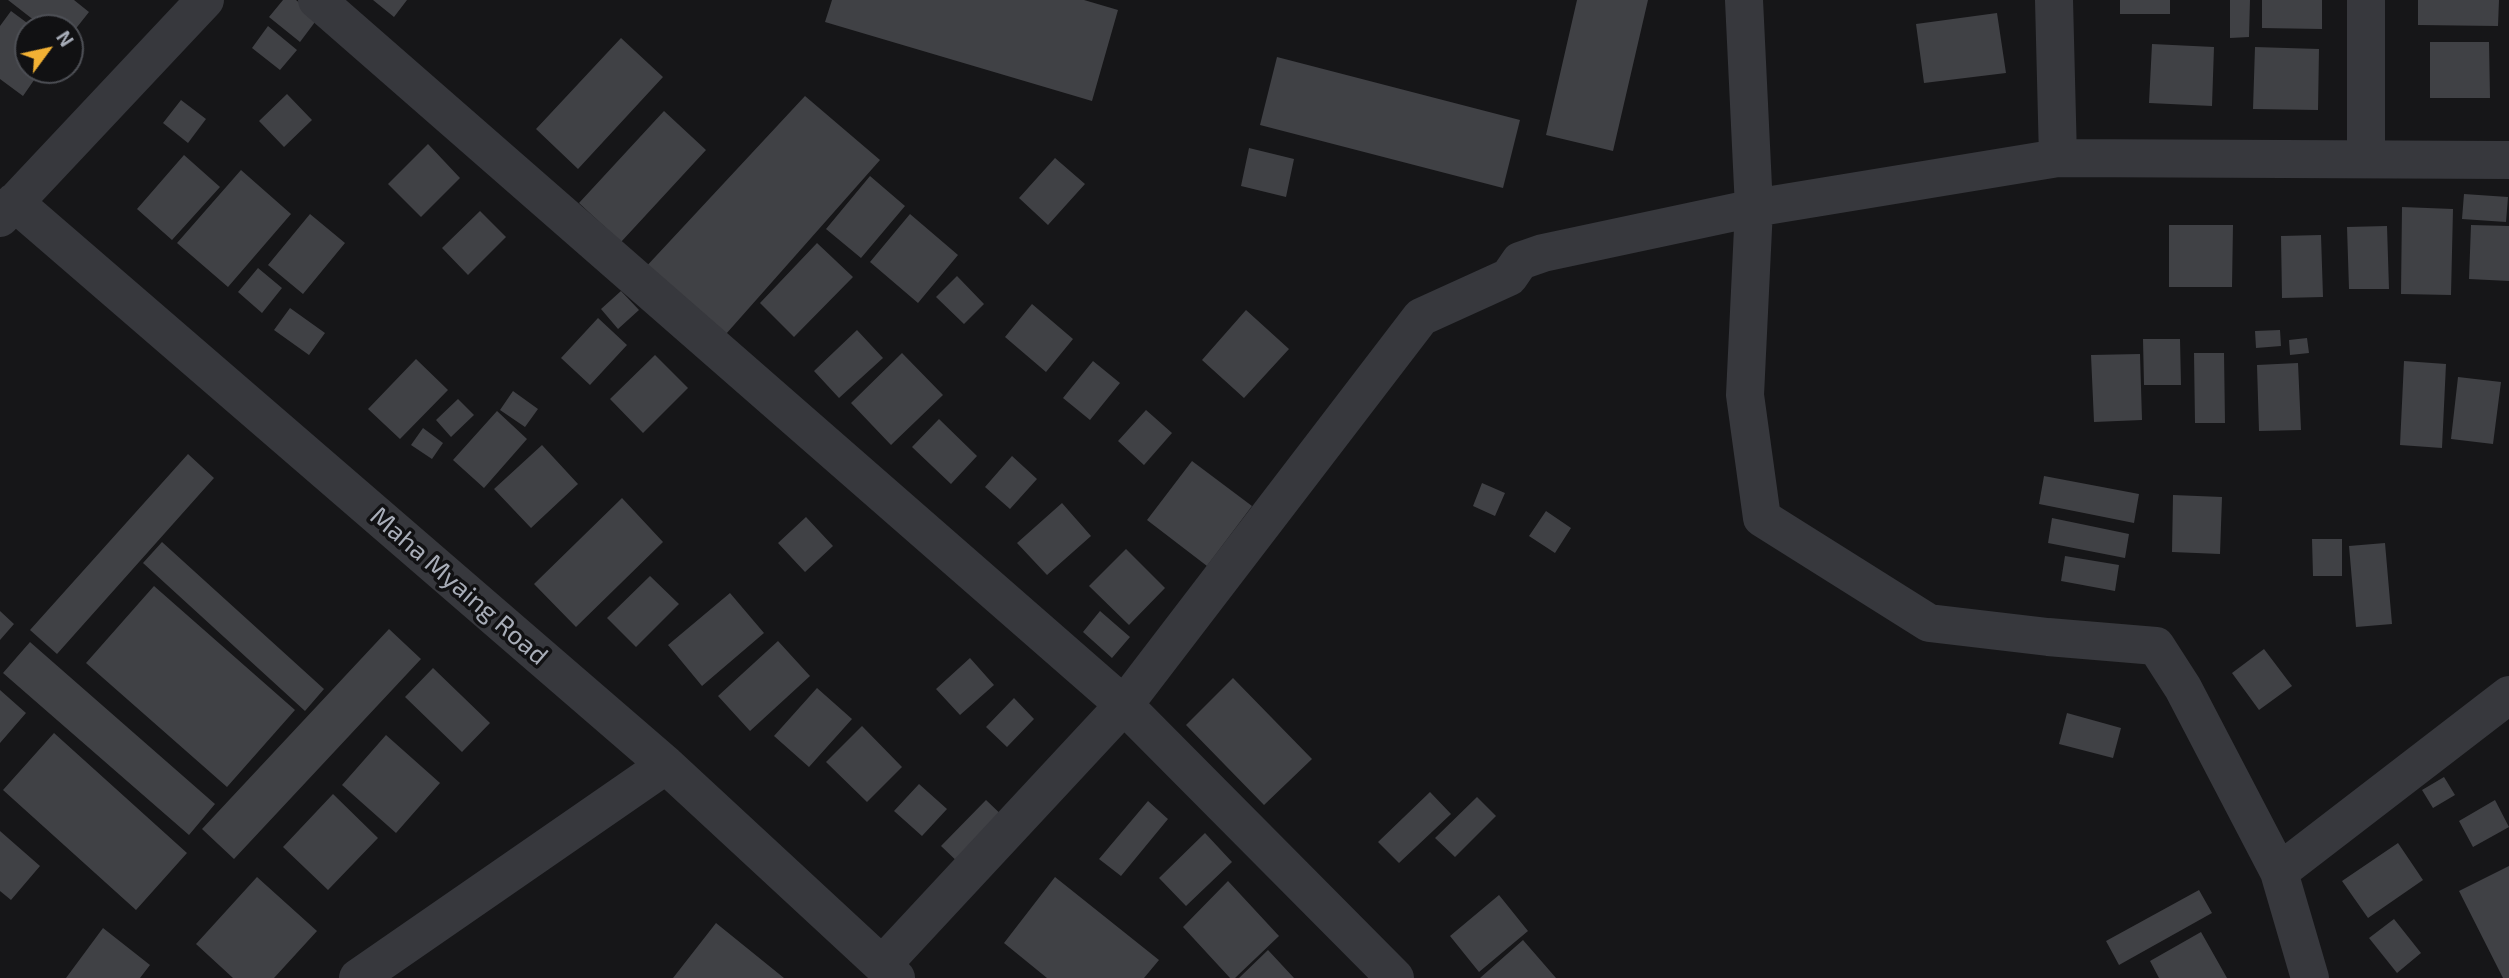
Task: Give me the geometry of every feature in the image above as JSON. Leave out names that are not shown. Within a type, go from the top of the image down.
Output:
[{"type":"street","points":[[7,210],[205,0]]},
{"type":"street","points":[[317,0],[1124,705],[1395,978]]},
{"type":"street","points":[[1744,0],[1754,208],[1745,395],[1762,518],[1929,623],[2156,646],[2183,688],[2279,872],[2310,978]]},
{"type":"street","points":[[2054,0],[2058,158]]},
{"type":"street","points":[[2366,0],[2366,159]]},
{"type":"street","points":[[890,971],[1124,705],[1421,317],[1509,277],[1520,261],[1543,253],[1754,208],[2058,158],[2509,160]]},
{"type":"street","name":"Maha Myaing Road","points":[[7,210],[666,765],[890,971]]},
{"type":"street","points":[[2279,872],[2509,695]]},
{"type":"street","points":[[358,978],[666,765]]},
{"type":"building","points":[[8,0],[74,0],[89,12],[84,18],[84,14],[26,14]]},
{"type":"building","points":[[283,0],[296,0],[318,18],[300,42],[269,17]]},
{"type":"building","points":[[373,0],[407,0],[394,17]]},
{"type":"building","points":[[832,0],[1084,0],[1118,10],[1092,101],[825,22]]},
{"type":"building","points":[[1577,0],[1648,0],[1613,151],[1546,135]]},
{"type":"building","points":[[2120,0],[2170,0],[2170,14],[2120,14]]},
{"type":"building","points":[[2230,0],[2250,0],[2249,37],[2230,38]]},
{"type":"building","points":[[2262,0],[2322,0],[2322,29],[2262,28]]},
{"type":"building","points":[[2418,0],[2499,0],[2498,26],[2418,25]]},
{"type":"building","points":[[11,11],[15,14],[14,84],[31,84],[23,96],[0,79],[0,26]]},
{"type":"building","points":[[1997,13],[2006,73],[1924,83],[1916,24]]},
{"type":"building","points":[[268,26],[297,50],[280,70],[252,48]]},
{"type":"building","points":[[621,38],[663,77],[578,169],[536,129]]},
{"type":"building","points":[[2430,42],[2489,42],[2490,98],[2430,98]]},
{"type":"building","points":[[2152,44],[2214,47],[2212,106],[2149,103]]},
{"type":"building","points":[[2255,47],[2319,49],[2318,110],[2253,109]]},
{"type":"building","points":[[1277,57],[1520,120],[1503,188],[1260,125]]},
{"type":"building","points":[[287,94],[312,120],[284,147],[259,121]]},
{"type":"building","points":[[805,96],[880,160],[726,334],[643,270]]},
{"type":"building","points":[[181,100],[206,119],[188,143],[163,123]]},
{"type":"building","points":[[664,111],[706,150],[621,242],[579,203]]},
{"type":"building","points":[[428,144],[460,178],[421,217],[388,184]]},
{"type":"building","points":[[1249,148],[1294,159],[1286,197],[1241,186]]},
{"type":"building","points":[[184,155],[220,187],[172,240],[137,209]]},
{"type":"building","points":[[1055,158],[1085,184],[1048,225],[1019,198]]},
{"type":"building","points":[[241,170],[291,214],[228,287],[177,243]]},
{"type":"building","points":[[870,176],[905,206],[861,258],[826,229]]},
{"type":"building","points":[[2464,194],[2508,197],[2506,222],[2462,219]]},
{"type":"building","points":[[2402,207],[2453,209],[2451,295],[2401,294]]},
{"type":"building","points":[[480,211],[506,237],[468,275],[442,248]]},
{"type":"building","points":[[310,214],[345,243],[303,294],[268,265]]},
{"type":"building","points":[[910,214],[958,255],[918,303],[870,262]]},
{"type":"building","points":[[2169,225],[2233,225],[2232,287],[2169,287]]},
{"type":"building","points":[[2471,225],[2509,226],[2509,281],[2469,279]]},
{"type":"building","points":[[2387,226],[2389,289],[2349,289],[2347,227]]},
{"type":"building","points":[[2321,235],[2323,297],[2282,298],[2281,236]]},
{"type":"building","points":[[817,243],[853,277],[794,337],[760,303]]},
{"type":"building","points":[[258,268],[282,288],[262,313],[238,292]]},
{"type":"building","points":[[957,276],[984,304],[964,324],[936,297]]},
{"type":"building","points":[[621,291],[639,310],[618,329],[601,309]]},
{"type":"building","points":[[1032,304],[1073,339],[1046,372],[1005,337]]},
{"type":"building","points":[[290,308],[325,333],[309,355],[274,330]]},
{"type":"building","points":[[1246,310],[1289,349],[1244,398],[1202,360]]},
{"type":"building","points":[[598,318],[627,345],[590,385],[561,358]]},
{"type":"building","points":[[857,330],[883,358],[839,398],[814,371]]},
{"type":"building","points":[[2280,330],[2281,346],[2256,348],[2255,331]]},
{"type":"building","points":[[2307,338],[2309,353],[2290,355],[2289,340]]},
{"type":"building","points":[[2143,339],[2180,339],[2181,385],[2144,385]]},
{"type":"building","points":[[902,353],[943,395],[891,445],[851,403]]},
{"type":"building","points":[[2194,353],[2224,353],[2225,423],[2195,423]]},
{"type":"building","points":[[2140,354],[2142,420],[2094,422],[2091,355]]},
{"type":"building","points":[[655,355],[688,388],[643,433],[610,399]]},
{"type":"building","points":[[416,359],[448,390],[400,439],[368,409]]},
{"type":"building","points":[[1093,361],[1120,383],[1090,420],[1063,398]]},
{"type":"building","points":[[2404,361],[2446,364],[2442,448],[2400,445]]},
{"type":"building","points":[[2298,363],[2301,430],[2259,431],[2257,365]]},
{"type":"building","points":[[2458,377],[2501,382],[2493,444],[2451,439]]},
{"type":"building","points":[[513,391],[538,409],[525,427],[500,410]]},
{"type":"building","points":[[458,399],[474,415],[451,437],[436,420]]},
{"type":"building","points":[[1146,410],[1172,433],[1144,465],[1118,441]]},
{"type":"building","points":[[497,411],[527,439],[484,488],[453,460]]},
{"type":"building","points":[[939,419],[977,456],[951,484],[912,447]]},
{"type":"building","points":[[423,428],[443,443],[432,459],[411,445]]},
{"type":"building","points":[[542,445],[578,484],[531,528],[494,489]]},
{"type":"building","points":[[188,454],[214,478],[57,654],[30,630]]},
{"type":"building","points":[[1012,456],[1037,479],[1010,509],[985,487]]},
{"type":"building","points":[[1192,461],[1252,506],[1207,566],[1147,520]]},
{"type":"building","points":[[2044,476],[2139,494],[2134,523],[2039,504]]},
{"type":"building","points":[[1482,483],[1505,493],[1495,516],[1473,506]]},
{"type":"building","points":[[2173,495],[2222,497],[2220,554],[2172,552]]},
{"type":"building","points":[[622,498],[663,542],[576,627],[534,584]]},
{"type":"building","points":[[1062,503],[1091,536],[1047,575],[1017,543]]},
{"type":"building","points":[[1546,511],[1571,528],[1555,553],[1529,536]]},
{"type":"building","points":[[806,517],[833,546],[805,572],[778,543]]},
{"type":"building","points":[[2052,518],[2129,534],[2125,558],[2048,543]]},
{"type":"building","points":[[2312,539],[2342,539],[2342,576],[2313,576]]},
{"type":"building","points":[[162,542],[324,689],[305,711],[143,563]]},
{"type":"building","points":[[2385,543],[2392,624],[2356,627],[2349,546]]},
{"type":"building","points":[[1126,549],[1165,588],[1129,625],[1089,586]]},
{"type":"building","points":[[2065,556],[2119,565],[2115,591],[2061,581]]},
{"type":"building","points":[[650,576],[679,604],[636,647],[607,618]]},
{"type":"building","points":[[154,586],[295,710],[227,787],[86,663]]},
{"type":"building","points":[[730,593],[764,633],[702,686],[668,645]]},
{"type":"building","points":[[0,611],[14,624],[0,640]]},
{"type":"building","points":[[1100,611],[1130,637],[1112,658],[1083,632]]},
{"type":"building","points":[[389,629],[421,659],[234,859],[202,829]]},
{"type":"building","points":[[778,641],[810,676],[750,731],[718,696]]},
{"type":"building","points":[[30,642],[215,804],[189,835],[3,673]]},
{"type":"building","points":[[2264,649],[2292,686],[2259,710],[2232,673]]},
{"type":"building","points":[[970,658],[994,685],[960,715],[936,689]]},
{"type":"building","points":[[433,668],[490,723],[462,752],[405,697]]},
{"type":"building","points":[[1233,678],[1312,759],[1264,805],[1186,725]]},
{"type":"building","points":[[817,688],[852,719],[809,767],[774,736]]},
{"type":"building","points":[[0,690],[26,713],[0,743]]},
{"type":"building","points":[[1014,698],[1034,719],[1007,747],[986,727]]},
{"type":"building","points":[[2067,713],[2121,728],[2113,758],[2059,744]]},
{"type":"building","points":[[862,726],[902,767],[867,802],[826,762]]},
{"type":"building","points":[[54,733],[187,853],[136,910],[3,790]]},
{"type":"building","points":[[386,735],[440,783],[396,833],[342,785]]},
{"type":"building","points":[[2444,777],[2455,795],[2433,808],[2422,790]]},
{"type":"building","points":[[919,784],[947,809],[922,836],[894,811]]},
{"type":"building","points":[[1430,792],[1451,814],[1399,863],[1378,842]]},
{"type":"building","points":[[333,794],[378,838],[328,890],[283,847]]},
{"type":"building","points":[[1477,797],[1496,816],[1455,857],[1435,838]]},
{"type":"building","points":[[986,800],[1008,821],[963,867],[941,846]]},
{"type":"building","points":[[2495,800],[2509,827],[2473,847],[2459,821]]},
{"type":"building","points":[[1148,801],[1168,819],[1121,876],[1099,859]]},
{"type":"building","points":[[0,831],[40,866],[11,900],[0,891]]},
{"type":"building","points":[[1205,833],[1232,862],[1186,906],[1159,878]]},
{"type":"building","points":[[2398,843],[2423,880],[2368,918],[2342,881]]},
{"type":"building","points":[[2509,866],[2509,978],[2503,978],[2459,891]]},
{"type":"building","points":[[257,877],[317,931],[274,978],[233,978],[196,944]]},
{"type":"building","points":[[1055,877],[1159,960],[1144,978],[1047,978],[1004,943]]},
{"type":"building","points":[[1228,881],[1279,936],[1235,978],[1230,978],[1183,927]]},
{"type":"building","points":[[2199,890],[2212,913],[2119,965],[2106,941]]},
{"type":"building","points":[[1499,895],[1528,931],[1479,972],[1450,936]]},
{"type":"building","points":[[2394,919],[2421,953],[2397,973],[2369,938]]},
{"type":"building","points":[[716,923],[784,978],[673,978]]},
{"type":"building","points":[[103,928],[150,965],[140,978],[66,978]]},
{"type":"building","points":[[2201,932],[2227,978],[2159,978],[2150,961]]},
{"type":"building","points":[[1523,940],[1556,978],[1480,978]]},
{"type":"building","points":[[1268,950],[1294,978],[1239,978]]}]
